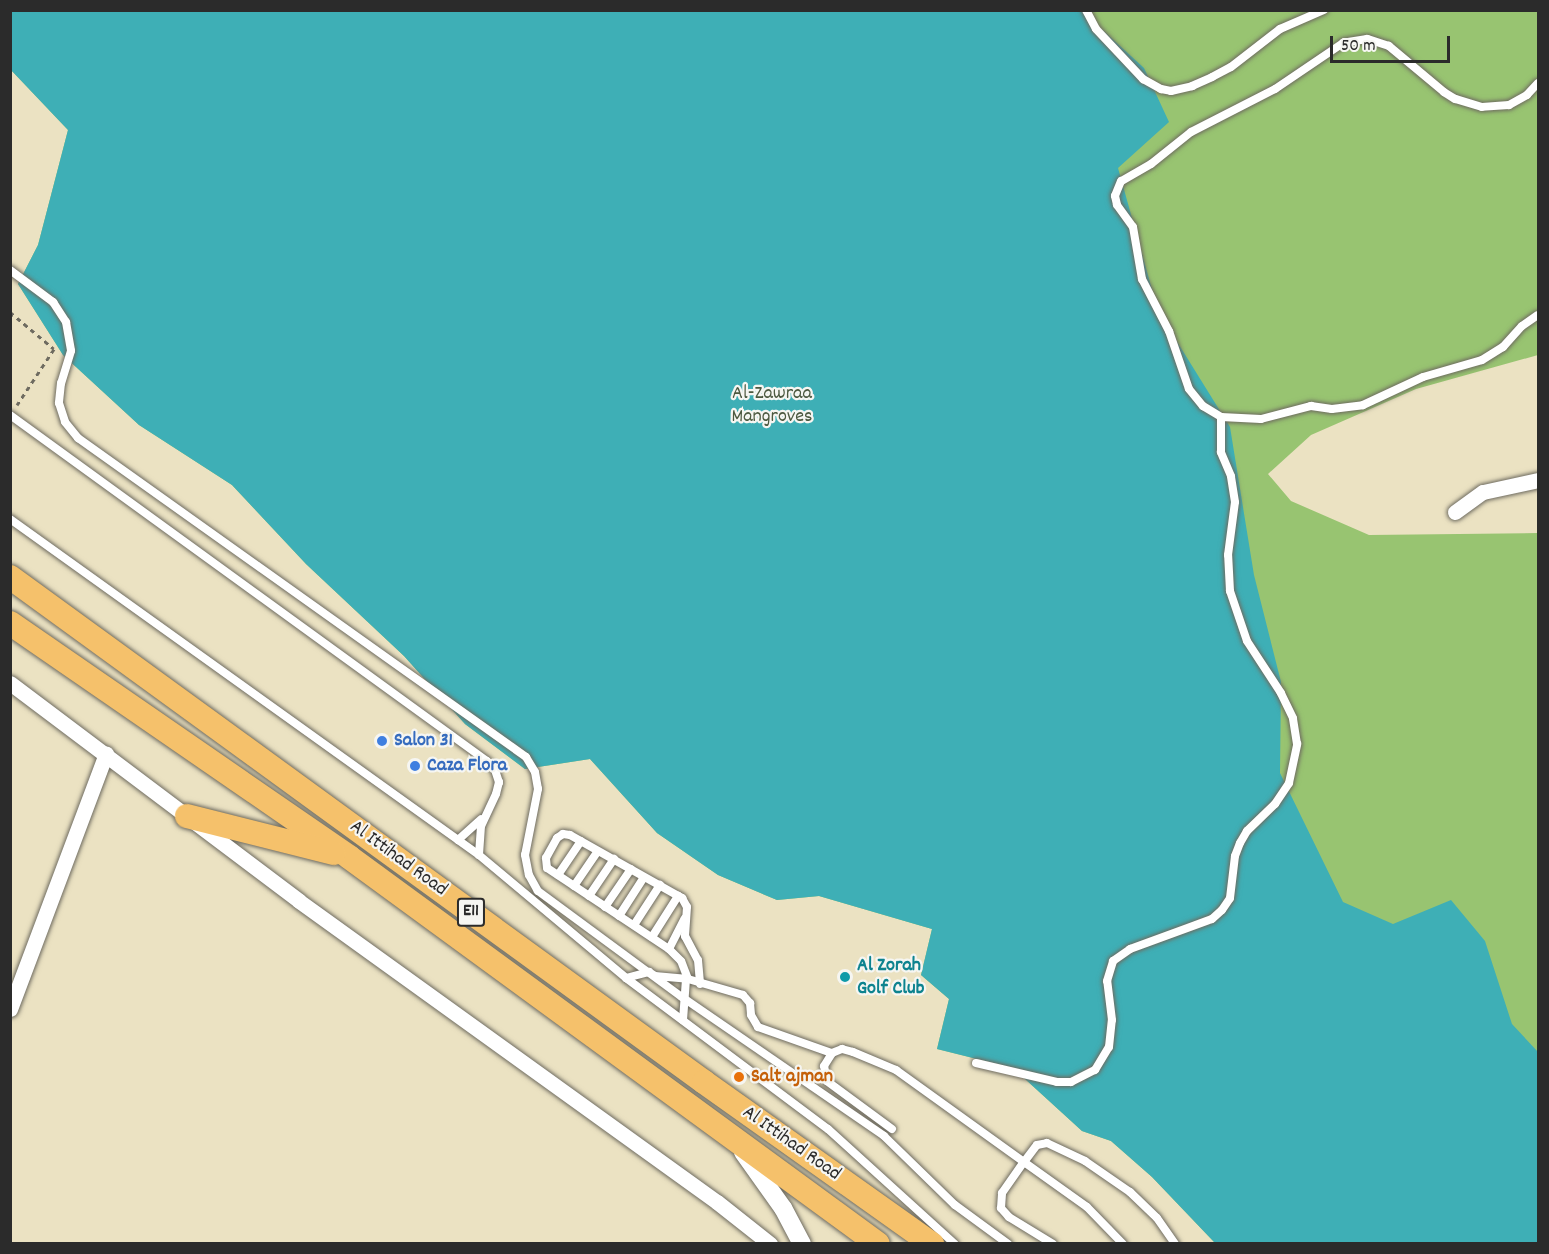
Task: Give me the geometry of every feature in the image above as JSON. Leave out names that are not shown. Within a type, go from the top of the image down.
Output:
[{"type":"highway","name":"Al Ittihad Road","points":[[10,577],[704,1082],[932,1244]]},
{"type":"highway","name":"Al Ittihad Road","points":[[10,623],[349,857],[878,1244]]},
{"type":"highway","points":[[188,816],[349,857]]},
{"type":"street","points":[[1455,512],[1473,498],[1494,488],[1539,480]]},
{"type":"street","points":[[10,683],[106,753],[299,901],[717,1202],[770,1244]]},
{"type":"street","points":[[10,1009],[106,753]]},
{"type":"street","points":[[732,1135],[783,1208],[802,1244]]},
{"type":"lane","points":[[1086,10],[1096,29],[1143,79],[1151,85],[1171,91],[1191,86],[1231,67],[1280,29],[1324,10]]},
{"type":"lane","points":[[1539,83],[1527,95],[1509,105],[1496,108],[1468,104],[1444,92],[1389,46],[1378,41],[1355,39],[1333,48],[1275,89],[1206,122],[1151,164],[1121,181],[1115,196],[1136,236],[1142,279],[1169,331],[1189,389],[1203,406],[1221,417],[1261,419],[1311,406],[1332,409],[1363,405],[1423,377],[1482,360],[1503,347],[1522,326],[1539,315]]},
{"type":"lane","points":[[10,270],[53,302],[66,322],[71,351],[61,383],[59,403],[64,422],[70,431],[520,751],[531,764],[537,780],[536,804],[525,855],[532,883],[546,897],[682,997],[884,1136],[955,1205],[1008,1244]]},
{"type":"lane","points":[[10,415],[487,761],[495,770],[499,782],[481,826],[479,855]]},
{"type":"lane","points":[[976,1063],[1057,1082],[1071,1082],[1095,1070],[1109,1047],[1112,1020],[1107,981],[1113,961],[1131,949],[1212,919],[1222,910],[1230,898],[1235,856],[1240,843],[1247,831],[1275,804],[1289,783],[1297,744],[1293,718],[1281,693],[1247,641],[1236,616],[1230,591],[1228,555],[1235,502],[1233,482],[1221,452],[1221,417]]},
{"type":"lane","points":[[10,519],[479,855],[626,978],[828,1129],[955,1244]]},
{"type":"lane","points":[[458,840],[477,825],[488,811]]},
{"type":"lane","points":[[683,1020],[682,997],[687,979],[681,961],[652,937],[547,868],[545,861],[557,838],[567,834],[660,885],[686,902],[688,912],[685,936],[698,960],[700,984]]},
{"type":"lane","points":[[558,876],[581,841]]},
{"type":"lane","points":[[574,886],[598,851]]},
{"type":"lane","points":[[590,896],[614,859]]},
{"type":"lane","points":[[605,906],[631,869]]},
{"type":"lane","points":[[619,916],[644,877]]},
{"type":"lane","points":[[634,925],[660,885]]},
{"type":"lane","points":[[652,937],[678,896]]},
{"type":"lane","points":[[669,949],[688,912]]},
{"type":"lane","points":[[626,978],[649,972],[655,976],[687,979],[747,999],[753,1022],[758,1027],[832,1053]]},
{"type":"lane","points":[[892,1129],[827,1081],[824,1066],[832,1053],[842,1049],[896,1070],[1087,1207],[1123,1244]]},
{"type":"lane","points":[[1053,1244],[1008,1217],[1001,1208],[1002,1192],[1037,1145],[1047,1143],[1085,1161],[1130,1192],[1157,1218],[1175,1244]]},
{"type":"path","points":[[10,312],[54,349],[10,415]]},
{"type":"green space","name":"Al-Zawraa Mangroves","points":[[11,10],[1538,11],[1538,355],[1416,389],[1311,435],[1268,474],[1291,501],[1369,535],[1538,533],[1538,1243],[1215,1243],[1152,1177],[1111,1141],[1082,1131],[1013,1068],[937,1049],[949,999],[921,975],[932,929],[819,896],[777,900],[718,875],[657,833],[590,759],[525,769],[465,724],[404,656],[306,564],[232,485],[139,425],[63,355],[18,284],[38,245],[68,130],[11,70]]},
{"type":"water","name":"Al-Zawraa Mangroves","points":[[11,11],[1082,11],[1144,68],[1169,122],[1118,168],[1158,311],[1230,427],[1254,575],[1281,682],[1280,773],[1343,902],[1393,924],[1451,900],[1485,941],[1512,1024],[1538,1052],[1538,1243],[1215,1243],[1152,1177],[1111,1141],[1082,1131],[1013,1068],[937,1049],[949,999],[921,975],[932,929],[819,896],[777,900],[718,875],[657,833],[590,759],[525,769],[465,724],[404,656],[306,564],[232,485],[139,425],[63,355],[18,284],[38,245],[68,130],[11,70]]},
{"type":"place","name":"Salon 31","points":[[382,741]]},
{"type":"place","name":"Caza Flora","points":[[415,766]]},
{"type":"place","name":"Al Zorah Golf Club","points":[[845,977]]},
{"type":"place","name":"Salt ajman","points":[[739,1077]]}]
